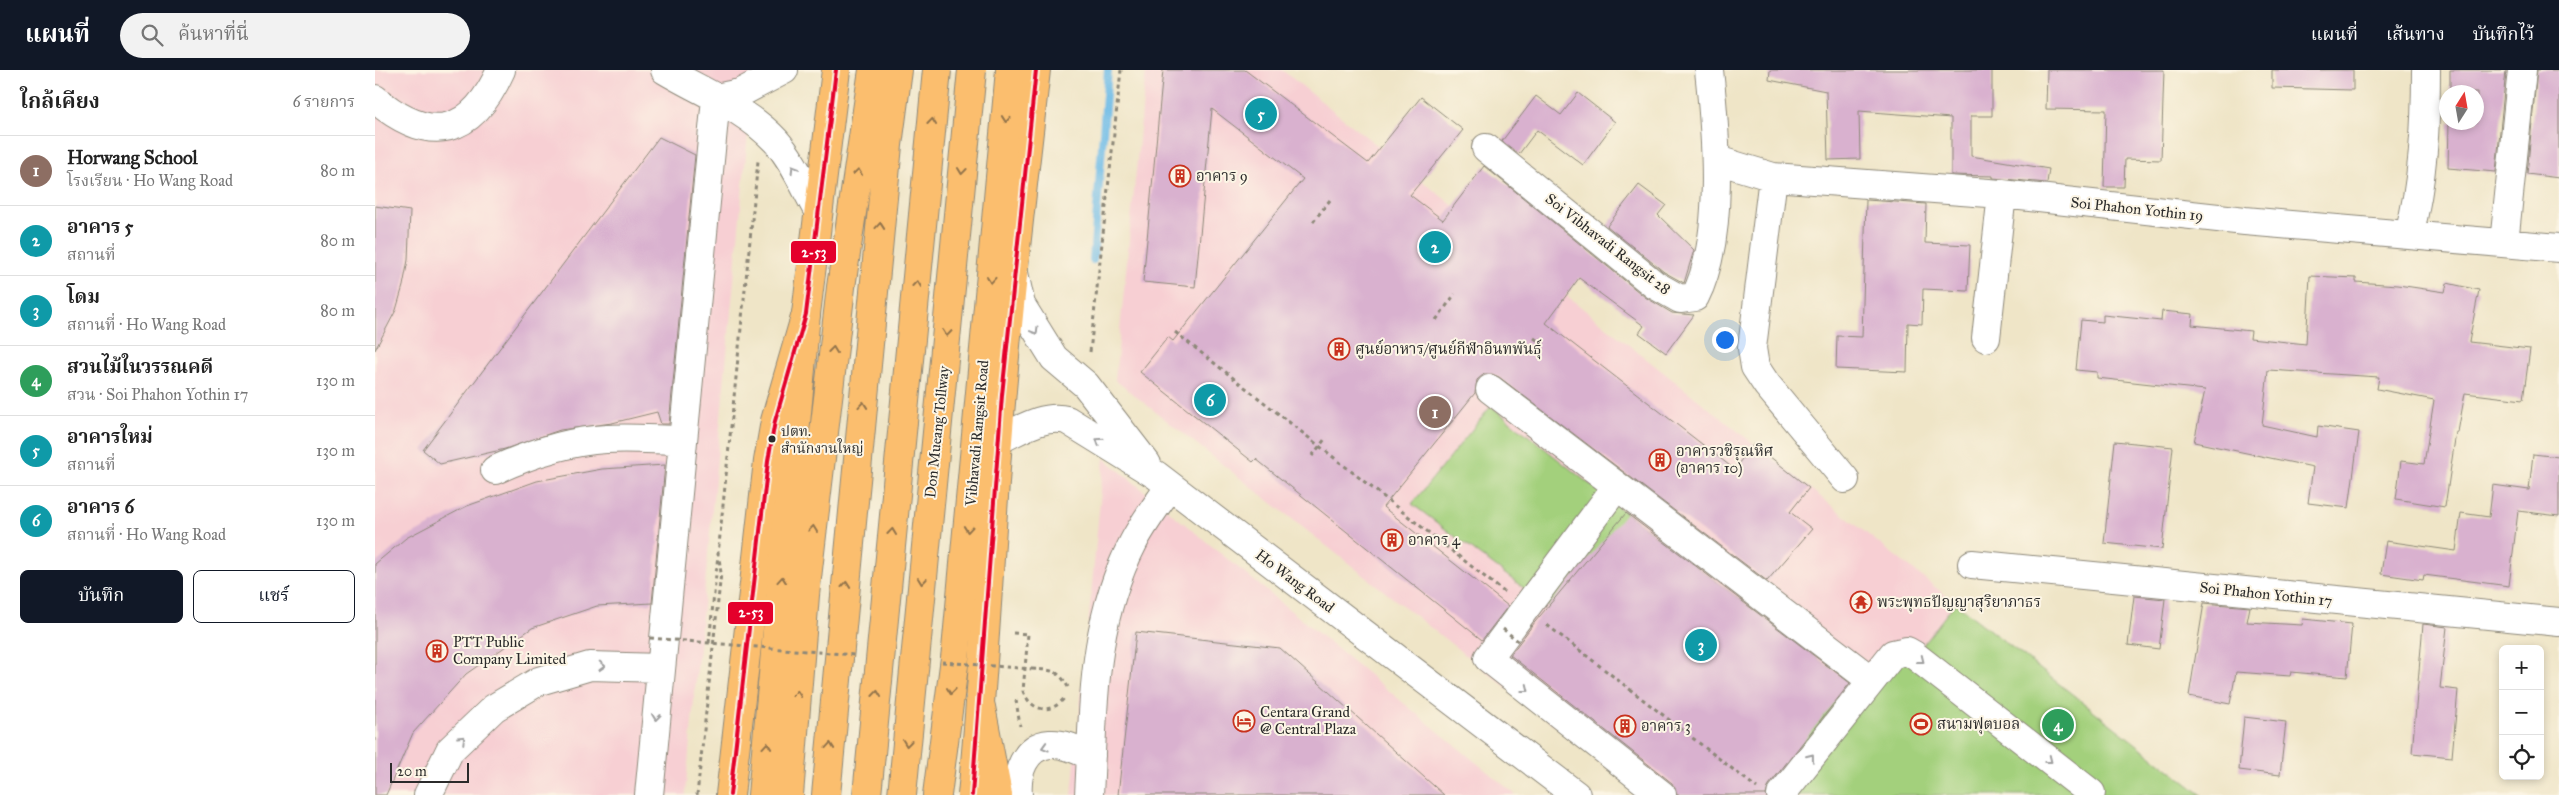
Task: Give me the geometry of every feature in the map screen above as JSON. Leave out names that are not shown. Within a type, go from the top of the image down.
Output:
[{"type":"main road","points":[[762,795],[806,314],[836,70]]},
{"type":"main road","points":[[789,795],[805,595],[841,287],[873,70]]},
{"type":"main road","points":[[826,795],[886,165],[898,70]]},
{"type":"main road","points":[[867,795],[937,70]]},
{"type":"main road","name":"Don Mueang Tollway","points":[[902,795],[972,70]]},
{"type":"main road","name":"Vibhavadi Rangsit Road","points":[[937,795],[957,640],[1010,70]]},
{"type":"main road","name":"Vibhavadi Rangsit Road","points":[[972,795],[981,707],[998,440],[1013,269],[1036,70]]},
{"type":"main road","points":[[730,795],[768,461],[775,421],[806,314]]},
{"type":"main road","points":[[981,707],[998,795]]},
{"type":"street","points":[[375,100],[414,123],[429,127],[447,128],[464,122],[480,107],[492,90],[501,70]]},
{"type":"street","points":[[665,70],[716,98],[761,126],[777,142],[818,211]]},
{"type":"street","points":[[716,98],[740,93],[784,70]]},
{"type":"street","name":"Soi Vibhavadi Rangsit 28","points":[[1486,148],[1655,285],[1680,299],[1695,297],[1704,279],[1710,254],[1717,160],[1709,70]]},
{"type":"street","points":[[2409,235],[2416,210],[2425,138],[2426,70]]},
{"type":"street","points":[[2504,243],[2522,70]]},
{"type":"street","points":[[649,795],[716,98]]},
{"type":"street","name":"Soi Phahon Yothin 19","points":[[1717,160],[1773,177],[2001,194],[2245,221],[2559,248]]},
{"type":"street","points":[[1773,177],[1752,348],[1755,367],[1767,385],[1845,479]]},
{"type":"street","points":[[1986,338],[2001,194]]},
{"type":"street","points":[[1013,269],[1021,305],[1037,334],[1054,358],[1086,385],[1163,480],[1133,542],[1105,610],[1097,651],[1089,795]]},
{"type":"street","points":[[1490,389],[1871,680]]},
{"type":"street","name":"Ho Wang Road","points":[[998,440],[1043,420],[1059,418],[1067,420],[1163,480],[1576,795]]},
{"type":"street","points":[[495,470],[524,457],[572,444],[606,439],[683,440]]},
{"type":"street","points":[[1617,486],[1487,658],[1662,795]]},
{"type":"street","name":"Soi Phahon Yothin 17","points":[[1972,564],[2559,622]]},
{"type":"street","points":[[1770,792],[1893,654],[1907,651],[1915,655],[2091,794]]},
{"type":"street","points":[[427,795],[450,750],[494,708],[539,681],[590,666],[661,668]]},
{"type":"street","points":[[1018,795],[1018,777],[1021,763],[1035,750],[1048,744],[1067,746],[1091,756]]},
{"type":"path","points":[[1086,385],[1121,70]]},
{"type":"path","points":[[650,638],[709,643],[761,126]]},
{"type":"path","points":[[1313,222],[1330,200]]},
{"type":"path","points":[[1436,320],[1455,294]]},
{"type":"path","points":[[1175,332],[1524,607],[1770,792]]},
{"type":"path","points":[[1534,338],[1545,346]]},
{"type":"path","points":[[1312,456],[1325,439]]},
{"type":"path","points":[[697,795],[721,573],[718,552]]},
{"type":"path","points":[[1503,629],[1518,641]]},
{"type":"path","points":[[1009,632],[1028,634],[1023,691],[1026,698],[1034,707],[1042,710],[1054,708],[1065,699],[1069,687],[1061,674],[1048,670],[1031,669]]},
{"type":"shaded area","points":[[375,70],[754,70],[685,795],[375,795]]},
{"type":"shaded area","points":[[1146,70],[1282,70],[1885,548],[2202,795],[1644,795],[1115,380]]},
{"type":"shaded area","points":[[1104,458],[1516,795],[1072,795]]},
{"type":"green space","points":[[1491,406],[1626,513],[1852,685],[1780,781],[1412,504]]},
{"type":"green space","points":[[1955,603],[2202,795],[1782,795],[1899,651],[1915,655]]},
{"type":"building","points":[[1163,70],[1245,70],[1368,163],[1421,97],[1463,130],[1410,195],[1443,220],[1484,166],[1645,297],[1672,313],[1694,315],[1666,353],[1639,333],[1644,326],[1579,278],[1546,323],[1734,469],[1754,444],[1809,488],[1790,512],[1812,529],[1767,581],[1499,377],[1492,374],[1484,374],[1477,380],[1475,393],[1383,507],[1508,606],[1482,640],[1256,459],[1253,462],[1140,372],[1168,337],[1173,341],[1303,179],[1212,109],[1195,287],[1143,282]]},
{"type":"building","points":[[1770,70],[1992,70],[1992,116],[1971,116],[1971,156],[2049,169],[2047,183],[1993,178],[1993,176],[1951,175],[1951,118],[1859,111],[1860,159],[1828,160],[1826,91],[1769,80]]},
{"type":"building","points":[[2047,70],[2164,70],[2161,160],[2125,159],[2124,187],[2104,187],[2106,110],[2046,109]]},
{"type":"building","points":[[2272,70],[2353,70],[2353,90],[2272,88]]},
{"type":"building","points":[[2450,70],[2506,70],[2496,172],[2448,168],[2449,130],[2484,130],[2484,85],[2450,85]]},
{"type":"building","points":[[2537,70],[2559,70],[2559,178],[2527,174]]},
{"type":"building","points":[[1578,93],[1615,122],[1583,165],[1537,130],[1519,154],[1502,141],[1536,96],[1561,115]]},
{"type":"building","points":[[659,137],[695,155],[669,424],[661,424],[657,412],[612,423],[560,430],[505,449],[440,464],[423,450]]},
{"type":"building","points":[[1639,185],[1666,205],[1658,215],[1694,250],[1684,283],[1664,272],[1607,226]]},
{"type":"building","points":[[1866,200],[1926,204],[1925,243],[1970,245],[1968,291],[1923,289],[1922,324],[1908,323],[1907,372],[1836,369],[1837,336],[1862,337]]},
{"type":"building","points":[[375,206],[410,211],[408,260],[403,286],[396,310],[375,350]]},
{"type":"building","points":[[2310,276],[2356,278],[2356,282],[2398,285],[2445,292],[2447,283],[2479,290],[2469,342],[2530,349],[2523,400],[2465,393],[2458,432],[2456,432],[2445,507],[2396,499],[2401,461],[2424,464],[2434,400],[2377,389],[2379,377],[2268,370],[2262,425],[2317,437],[2318,426],[2359,432],[2349,508],[2308,503],[2313,467],[2194,442],[2205,390],[2097,378],[2097,372],[2076,370],[2081,320],[2103,322],[2103,315],[2161,321],[2162,311],[2193,314],[2192,325],[2251,331],[2250,338],[2306,344]]},
{"type":"building","points":[[2115,441],[2173,447],[2162,549],[2104,543]]},
{"type":"building","points":[[2533,454],[2559,457],[2559,516],[2518,511],[2509,586],[2424,575],[2423,580],[2381,574],[2386,541],[2456,551],[2461,513],[2489,517],[2493,485],[2529,490]]},
{"type":"building","name":"PTT Public Company Limited","points":[[665,465],[652,603],[597,606],[532,628],[466,674],[413,733],[386,795],[375,795],[375,564],[406,538],[467,506],[537,481],[602,469]]},
{"type":"building","points":[[1626,513],[1850,683],[1769,785],[1766,795],[1677,795],[1672,783],[1510,655],[1535,622]]},
{"type":"building","points":[[2134,596],[2165,599],[2159,649],[2128,645]]},
{"type":"building","points":[[2204,603],[2250,607],[2247,622],[2302,625],[2303,619],[2352,624],[2347,677],[2291,672],[2290,676],[2236,672],[2230,704],[2189,696]]},
{"type":"building","points":[[2423,624],[2447,627],[2440,688],[2458,690],[2452,757],[2412,753]]},
{"type":"building","name":"Centara Grand @ Central Plaza","points":[[1136,632],[1280,648],[1444,795],[1118,795]]},
{"type":"building","points":[[2244,717],[2286,722],[2280,775],[2239,770]]},
{"type":"waterway","points":[[1093,260],[1108,70]]},
{"type":"transit line","name":"2-53","points":[[730,795],[768,461],[775,421],[806,314],[836,70]]},
{"type":"transit line","name":"2-53","points":[[972,795],[1002,395],[1036,70]]},
{"type":"place","name":"อาคารใหม่","points":[[1261,114]]},
{"type":"place","name":"อาคาร 9","points":[[1180,176]]},
{"type":"place","name":"อาคาร 5","points":[[1435,247]]},
{"type":"place","name":"ศูนย์อาหาร/ศูนย์กีฬาอินทพันธุ์","points":[[1339,349]]},
{"type":"place","name":"อาคาร 6","points":[[1210,400]]},
{"type":"place","name":"Horwang School","points":[[1435,412]]},
{"type":"place","name":"ปตท. สำนักงานใหญ่","points":[[772,439]]},
{"type":"place","name":"อาคารวชิรุณหิศ (อาคาร 10)","points":[[1660,460]]},
{"type":"place","name":"อาคาร 4","points":[[1392,540]]},
{"type":"place","name":"พระพุทธปัญญาสุริยาภาธร","points":[[1861,602]]},
{"type":"place","name":"โดม","points":[[1701,645]]},
{"type":"place","name":"PTT Public Company Limited","points":[[437,651]]},
{"type":"place","name":"Centara Grand @ Central Plaza","points":[[1244,721]]},
{"type":"place","name":"สนามฟุตบอล","points":[[1921,724]]},
{"type":"place","name":"สวนไม้ในวรรณคดี","points":[[2058,725]]},
{"type":"place","name":"อาคาร 3","points":[[1625,726]]}]
